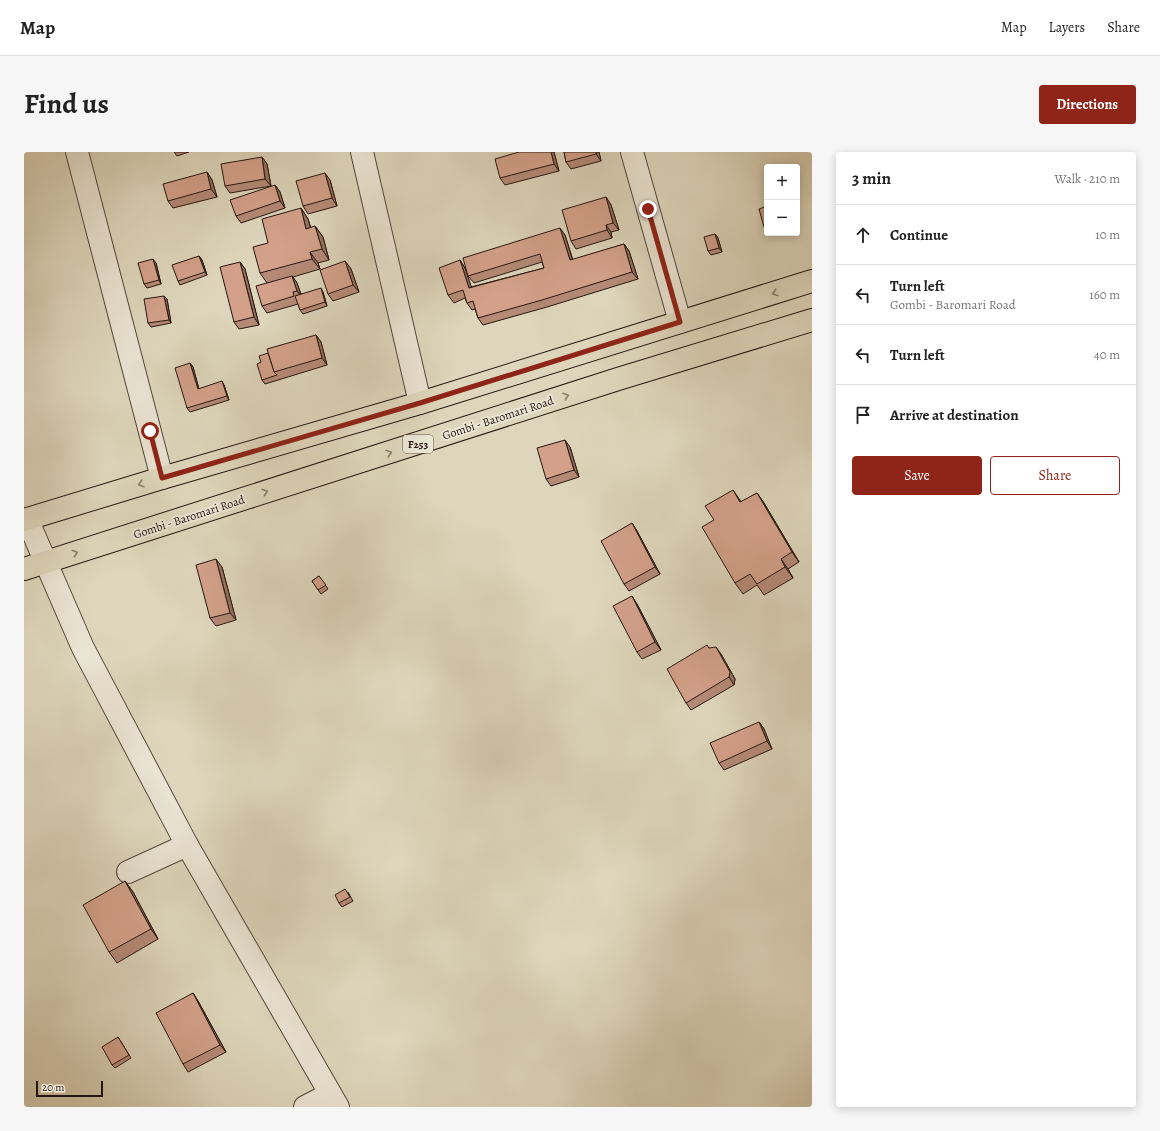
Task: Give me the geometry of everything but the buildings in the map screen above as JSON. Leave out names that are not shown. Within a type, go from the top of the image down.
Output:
[{"type":"main road","points":[[26,520],[162,478],[420,403],[812,281]]},
{"type":"main road","name":"Gombi - Baromari Road","points":[[24,569],[618,379],[812,320]]},
{"type":"street","points":[[77,152],[162,478]]},
{"type":"street","points":[[362,152],[420,403]]},
{"type":"street","points":[[632,152],[680,322]]},
{"type":"street","points":[[26,520],[83,648],[187,845],[334,1100],[305,1107]]},
{"type":"street","points":[[128,872],[187,845]]},
{"type":"route","points":[[150,431],[162,478],[420,403],[680,322],[648,209]]}]
